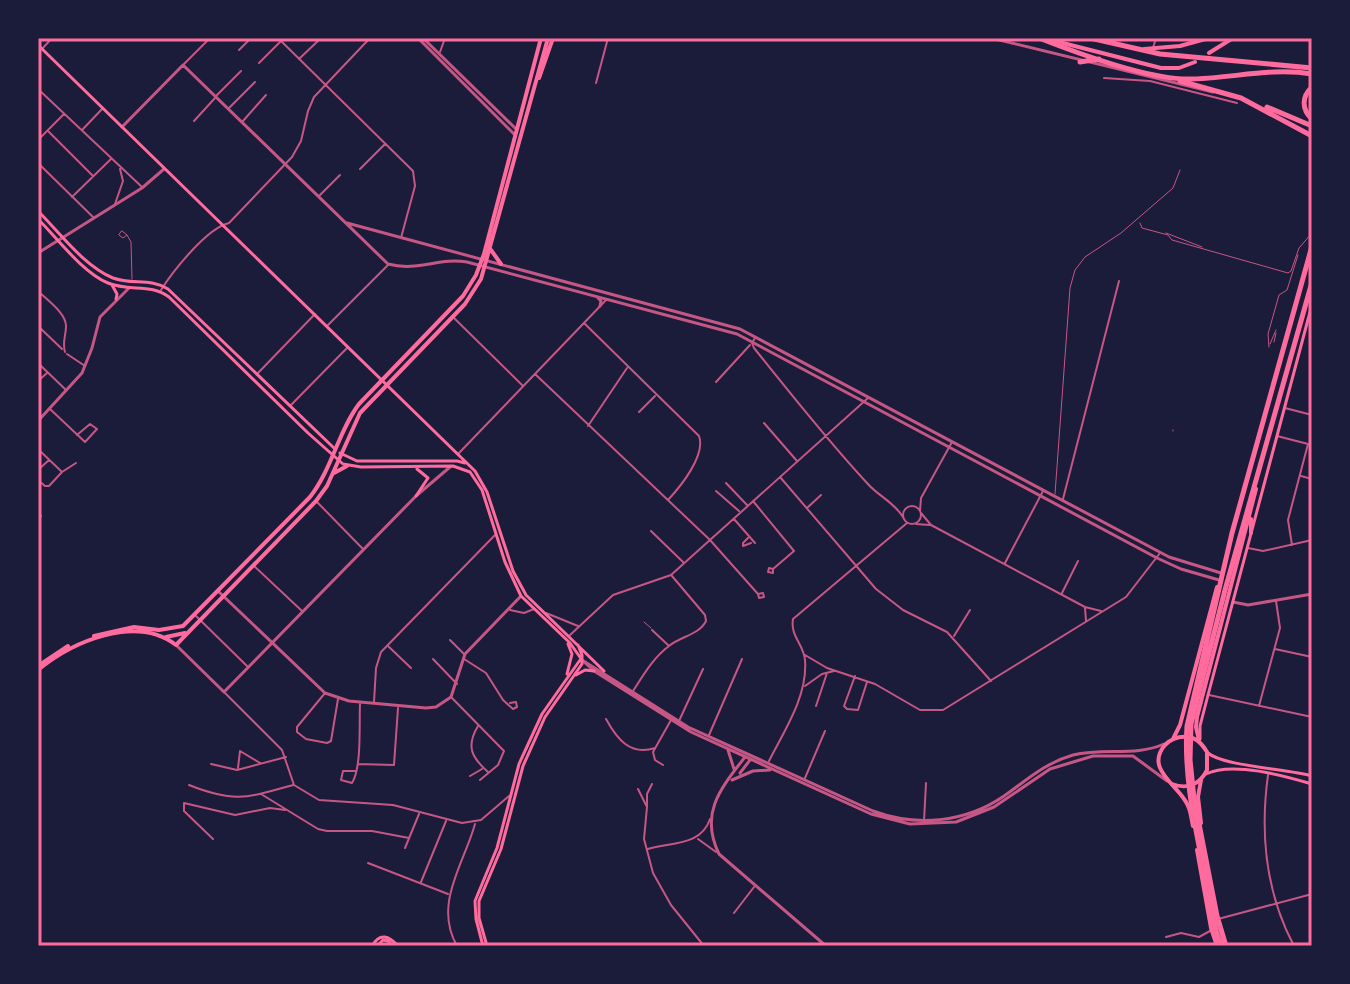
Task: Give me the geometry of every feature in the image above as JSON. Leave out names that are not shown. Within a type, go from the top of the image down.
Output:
[{"type":"highway","points":[[1040,38],[1101,59],[1220,92],[1253,104],[1312,136]]},
{"type":"highway","points":[[1090,38],[1160,54],[1312,68]]},
{"type":"highway","points":[[1080,62],[1101,59]]},
{"type":"highway","points":[[1167,78],[1198,79],[1266,72],[1312,74]]},
{"type":"highway","points":[[1312,87],[1306,93],[1304,104],[1312,119]]},
{"type":"highway","points":[[1267,107],[1312,126]]},
{"type":"highway","points":[[1223,946],[1191,772],[1191,724],[1232,533],[1312,246]]},
{"type":"highway","points":[[1204,663],[1287,373],[1310,306],[1312,282]]},
{"type":"highway","points":[[1287,373],[1290,385]]},
{"type":"main road","points":[[165,637],[176,645],[316,501],[332,474],[355,410],[450,314],[484,263],[491,249],[536,53],[546,38]]},
{"type":"main road","points":[[484,263],[535,87],[546,38]]},
{"type":"main road","points":[[1040,38],[1161,68],[1179,68],[1195,62]]},
{"type":"main road","points":[[1129,48],[1180,46],[1209,38]]},
{"type":"main road","points":[[1209,53],[1233,38]]},
{"type":"main road","points":[[38,45],[469,465],[487,492],[526,595],[604,671]]},
{"type":"main road","points":[[38,211],[102,273],[132,282],[164,286],[338,452],[357,461],[433,461],[469,465]]},
{"type":"main road","points":[[38,219],[90,271],[112,285],[160,291],[179,306],[308,433],[347,466]]},
{"type":"main road","points":[[491,249],[501,264]]},
{"type":"main road","points":[[129,288],[150,282]]},
{"type":"main road","points":[[112,285],[116,299]]},
{"type":"main road","points":[[1200,742],[1200,726],[1310,306]]},
{"type":"main road","points":[[308,433],[313,428]]},
{"type":"main road","points":[[38,666],[63,648],[111,630],[183,626],[310,497],[336,459]]},
{"type":"main road","points":[[332,474],[347,466],[433,467],[454,464],[470,472],[477,480],[521,596],[582,660]]},
{"type":"main road","points":[[410,467],[422,471],[428,478],[416,496]]},
{"type":"main road","points":[[1223,946],[1198,805],[1209,764],[1207,752],[1196,730],[1257,485]]},
{"type":"main road","points":[[1251,513],[1251,533]]},
{"type":"main road","points":[[1223,946],[1212,930],[1209,918],[1189,807],[1158,764],[1161,752],[1180,725],[1232,533]]},
{"type":"main road","points":[[263,545],[268,550]]},
{"type":"main road","points":[[38,666],[103,636],[145,633],[165,637],[187,632]]},
{"type":"main road","points":[[485,946],[476,919],[475,901],[497,848],[527,742],[568,678],[572,654],[558,632]]},
{"type":"main road","points":[[576,642],[582,660]]},
{"type":"main road","points":[[485,946],[479,901],[501,849],[531,744],[576,662],[582,660]]},
{"type":"main road","points":[[568,678],[585,670],[594,671]]},
{"type":"main road","points":[[1171,740],[1187,737],[1200,742]]},
{"type":"main road","points":[[1207,752],[1225,762],[1278,768],[1312,776]]},
{"type":"main road","points":[[1170,782],[1189,786],[1224,769],[1268,774],[1312,784]]},
{"type":"main road","points":[[1196,845],[1201,842],[1205,844]]},
{"type":"main road","points":[[374,946],[375,940],[383,936],[390,937],[395,946]]},
{"type":"street","points":[[42,49],[52,38]]},
{"type":"street","points":[[201,38],[205,42]]},
{"type":"street","points":[[122,127],[210,38]]},
{"type":"street","points":[[239,50],[251,38]]},
{"type":"street","points":[[299,59],[321,38]]},
{"type":"street","points":[[160,291],[177,268],[219,225],[229,223],[285,165],[300,144],[311,103],[325,84],[370,38]]},
{"type":"street","points":[[421,38],[516,132]]},
{"type":"street","points":[[438,55],[445,38]]},
{"type":"street","points":[[596,83],[608,38]]},
{"type":"street","points":[[991,38],[1080,62],[1220,92]]},
{"type":"street","points":[[1152,49],[1156,38]]},
{"type":"street","points":[[259,63],[280,39],[410,166],[416,180],[401,238]]},
{"type":"street","points":[[183,65],[388,264],[415,268],[452,260],[501,264],[694,318],[752,343],[1157,558],[1219,580]]},
{"type":"street","points":[[194,121],[241,71]]},
{"type":"street","points":[[1104,78],[1150,81],[1237,103]]},
{"type":"street","points":[[228,109],[255,82]]},
{"type":"street","points":[[38,89],[142,188]]},
{"type":"street","points":[[38,99],[43,94]]},
{"type":"street","points":[[242,122],[266,95]]},
{"type":"street","points":[[82,130],[103,108]]},
{"type":"street","points":[[38,140],[65,113]]},
{"type":"street","points":[[48,131],[93,176]]},
{"type":"street","points":[[360,169],[385,143]]},
{"type":"street","points":[[72,197],[111,159]]},
{"type":"street","points":[[38,163],[94,219]]},
{"type":"street","points":[[115,205],[123,181],[120,167]]},
{"type":"street","points":[[38,253],[142,188],[165,169]]},
{"type":"street","points":[[318,197],[340,175]]},
{"type":"street","points":[[343,221],[474,257],[484,263],[595,296],[728,324],[1161,552],[1221,573]]},
{"type":"street","points":[[357,234],[355,228],[360,227]]},
{"type":"street","points":[[472,263],[474,257]]},
{"type":"street","points":[[327,326],[388,264]]},
{"type":"street","points":[[1063,500],[1119,281]]},
{"type":"street","points":[[38,421],[86,366],[103,312],[129,288]]},
{"type":"street","points":[[38,291],[64,317],[65,352]]},
{"type":"street","points":[[458,454],[607,299],[609,292]]},
{"type":"street","points":[[595,296],[601,301],[600,306]]},
{"type":"street","points":[[257,374],[315,314]]},
{"type":"street","points":[[450,314],[523,386]]},
{"type":"street","points":[[584,323],[702,441],[686,479],[667,501]]},
{"type":"street","points":[[38,326],[65,352],[86,366]]},
{"type":"street","points":[[716,382],[755,337]]},
{"type":"street","points":[[56,344],[63,342]]},
{"type":"street","points":[[752,343],[869,486],[897,507],[907,523],[931,525],[1085,607],[1102,611]]},
{"type":"street","points":[[290,406],[348,347]]},
{"type":"street","points":[[38,363],[67,391]]},
{"type":"street","points":[[588,426],[628,367]]},
{"type":"street","points":[[38,381],[47,372]]},
{"type":"street","points":[[535,374],[710,540],[758,594]]},
{"type":"street","points":[[639,412],[656,395]]},
{"type":"street","points":[[569,635],[613,595],[671,575],[868,397]]},
{"type":"street","points":[[1284,407],[1311,413]]},
{"type":"street","points":[[50,409],[77,435],[86,442],[97,429],[90,424],[77,435]]},
{"type":"street","points":[[764,423],[797,462]]},
{"type":"street","points":[[1276,435],[1310,444],[1288,520],[1292,545]]},
{"type":"street","points":[[903,517],[904,511],[921,498],[952,442]]},
{"type":"street","points":[[38,449],[62,472]]},
{"type":"street","points":[[38,470],[49,459]]},
{"type":"street","points":[[432,481],[433,461]]},
{"type":"street","points":[[38,480],[48,487],[76,463]]},
{"type":"street","points":[[224,692],[416,496],[454,464]]},
{"type":"street","points":[[1300,476],[1312,479]]},
{"type":"street","points":[[780,477],[889,601],[947,632],[992,682]]},
{"type":"street","points":[[726,483],[748,506]]},
{"type":"street","points":[[1004,563],[1044,490]]},
{"type":"street","points":[[716,491],[741,512]]},
{"type":"street","points":[[807,508],[821,495]]},
{"type":"street","points":[[1052,502],[1054,496]]},
{"type":"street","points":[[913,524],[920,519],[921,498]]},
{"type":"street","points":[[316,501],[364,549]]},
{"type":"street","points":[[753,501],[794,551],[773,569]]},
{"type":"street","points":[[897,507],[910,506],[921,512],[931,525]]},
{"type":"street","points":[[38,512],[41,518],[38,522]]},
{"type":"street","points":[[734,519],[754,542],[743,546],[749,537]]},
{"type":"street","points":[[762,770],[804,687],[805,655],[793,630],[793,619],[907,523]]},
{"type":"street","points":[[651,531],[684,562]]},
{"type":"street","points":[[374,703],[376,668],[381,652],[496,534]]},
{"type":"street","points":[[1247,548],[1263,551],[1312,540]]},
{"type":"street","points":[[805,655],[835,671],[868,681],[912,706],[931,711],[948,708],[1129,594],[1161,552]]},
{"type":"street","points":[[1061,594],[1078,561]]},
{"type":"street","points":[[253,565],[303,612]]},
{"type":"street","points":[[633,691],[652,662],[669,646],[701,629],[706,621],[705,615],[671,575]]},
{"type":"street","points":[[218,591],[325,693],[361,702],[431,708],[451,697],[464,656],[521,596]]},
{"type":"street","points":[[1233,602],[1248,605],[1312,594]]},
{"type":"street","points":[[1259,706],[1281,625],[1276,600]]},
{"type":"street","points":[[511,605],[512,612],[524,613],[534,609]]},
{"type":"street","points":[[1085,607],[1086,622]]},
{"type":"street","points":[[952,637],[970,610]]},
{"type":"street","points":[[543,612],[579,626]]},
{"type":"street","points":[[194,615],[248,667]]},
{"type":"street","points":[[652,630],[669,646]]},
{"type":"street","points":[[450,640],[486,673],[503,700],[509,703]]},
{"type":"street","points":[[176,645],[286,757],[294,785],[309,796],[326,803],[370,802],[447,820],[475,823]]},
{"type":"street","points":[[387,645],[411,668]]},
{"type":"street","points":[[1275,649],[1312,657]]},
{"type":"street","points":[[433,659],[457,684]]},
{"type":"street","points":[[708,736],[742,659]]},
{"type":"street","points":[[582,660],[594,671],[671,720],[728,750],[804,779],[881,814],[901,819],[946,819],[983,808],[1038,771],[1073,755],[1101,751],[1144,751],[1171,740]]},
{"type":"street","points":[[582,660],[679,721],[748,757]]},
{"type":"street","points":[[679,721],[703,669]]},
{"type":"street","points":[[804,687],[827,672],[835,671]]},
{"type":"street","points":[[816,706],[827,672]]},
{"type":"street","points":[[855,676],[844,706],[847,709],[858,710],[868,681]]},
{"type":"street","points":[[325,693],[297,727],[298,734],[306,739],[331,741],[338,698]]},
{"type":"street","points":[[1208,695],[1312,717]]},
{"type":"street","points":[[451,697],[504,751],[498,765],[480,780]]},
{"type":"street","points":[[356,771],[361,702]]},
{"type":"street","points":[[357,763],[394,765],[398,706]]},
{"type":"street","points":[[606,719],[620,740],[631,749],[645,751],[655,748]]},
{"type":"street","points":[[653,757],[671,720]]},
{"type":"street","points":[[478,725],[470,740],[471,751],[489,772]]},
{"type":"street","points":[[804,779],[825,731]]},
{"type":"street","points":[[728,750],[734,763],[733,772]]},
{"type":"street","points":[[237,770],[240,751],[261,764]]},
{"type":"street","points":[[645,751],[663,765]]},
{"type":"street","points":[[767,765],[880,817],[925,825],[956,822],[976,815],[994,807],[1045,771],[1093,756],[1133,756],[1170,782]]},
{"type":"street","points":[[211,764],[237,770],[286,757]]},
{"type":"street","points":[[647,849],[697,839],[706,830],[716,798],[733,772],[748,757]]},
{"type":"street","points":[[734,778],[748,757]]},
{"type":"street","points":[[470,776],[483,768]]},
{"type":"street","points":[[728,781],[762,770],[774,770]]},
{"type":"street","points":[[1268,774],[1263,823],[1276,904],[1294,946]]},
{"type":"street","points":[[924,821],[926,783]]},
{"type":"street","points":[[652,784],[647,794],[643,830],[647,849],[661,891],[704,946]]},
{"type":"street","points":[[189,785],[232,799],[294,785]]},
{"type":"street","points":[[638,789],[647,807]]},
{"type":"street","points":[[457,946],[448,926],[449,894],[475,823],[499,807],[511,793]]},
{"type":"street","points":[[261,794],[327,831],[372,831],[409,838]]},
{"type":"street","points":[[213,839],[184,811],[184,803],[235,815],[270,808],[286,810]]},
{"type":"street","points":[[405,848],[419,813]]},
{"type":"street","points":[[710,819],[719,854]]},
{"type":"street","points":[[420,883],[447,820]]},
{"type":"street","points":[[697,839],[719,854],[826,946]]},
{"type":"street","points":[[368,863],[449,894]]},
{"type":"street","points":[[734,913],[755,886]]},
{"type":"street","points":[[1209,918],[1220,919],[1312,894]]},
{"type":"street","points":[[1166,937],[1181,933],[1196,938],[1212,930]]},
{"type":"lane","points":[[1054,496],[1070,288],[1075,270],[1085,257],[1121,233],[1173,188],[1180,170]]},
{"type":"lane","points":[[1140,223],[1142,228],[1204,249],[1290,273],[1298,251],[1312,233]]},
{"type":"lane","points":[[1166,233],[1204,249]]},
{"type":"lane","points":[[127,235],[131,242],[132,282]]},
{"type":"lane","points":[[1274,342],[1276,330],[1269,347],[1268,334],[1279,295],[1287,290],[1298,251]]},
{"type":"lane","points":[[644,622],[652,630]]}]
